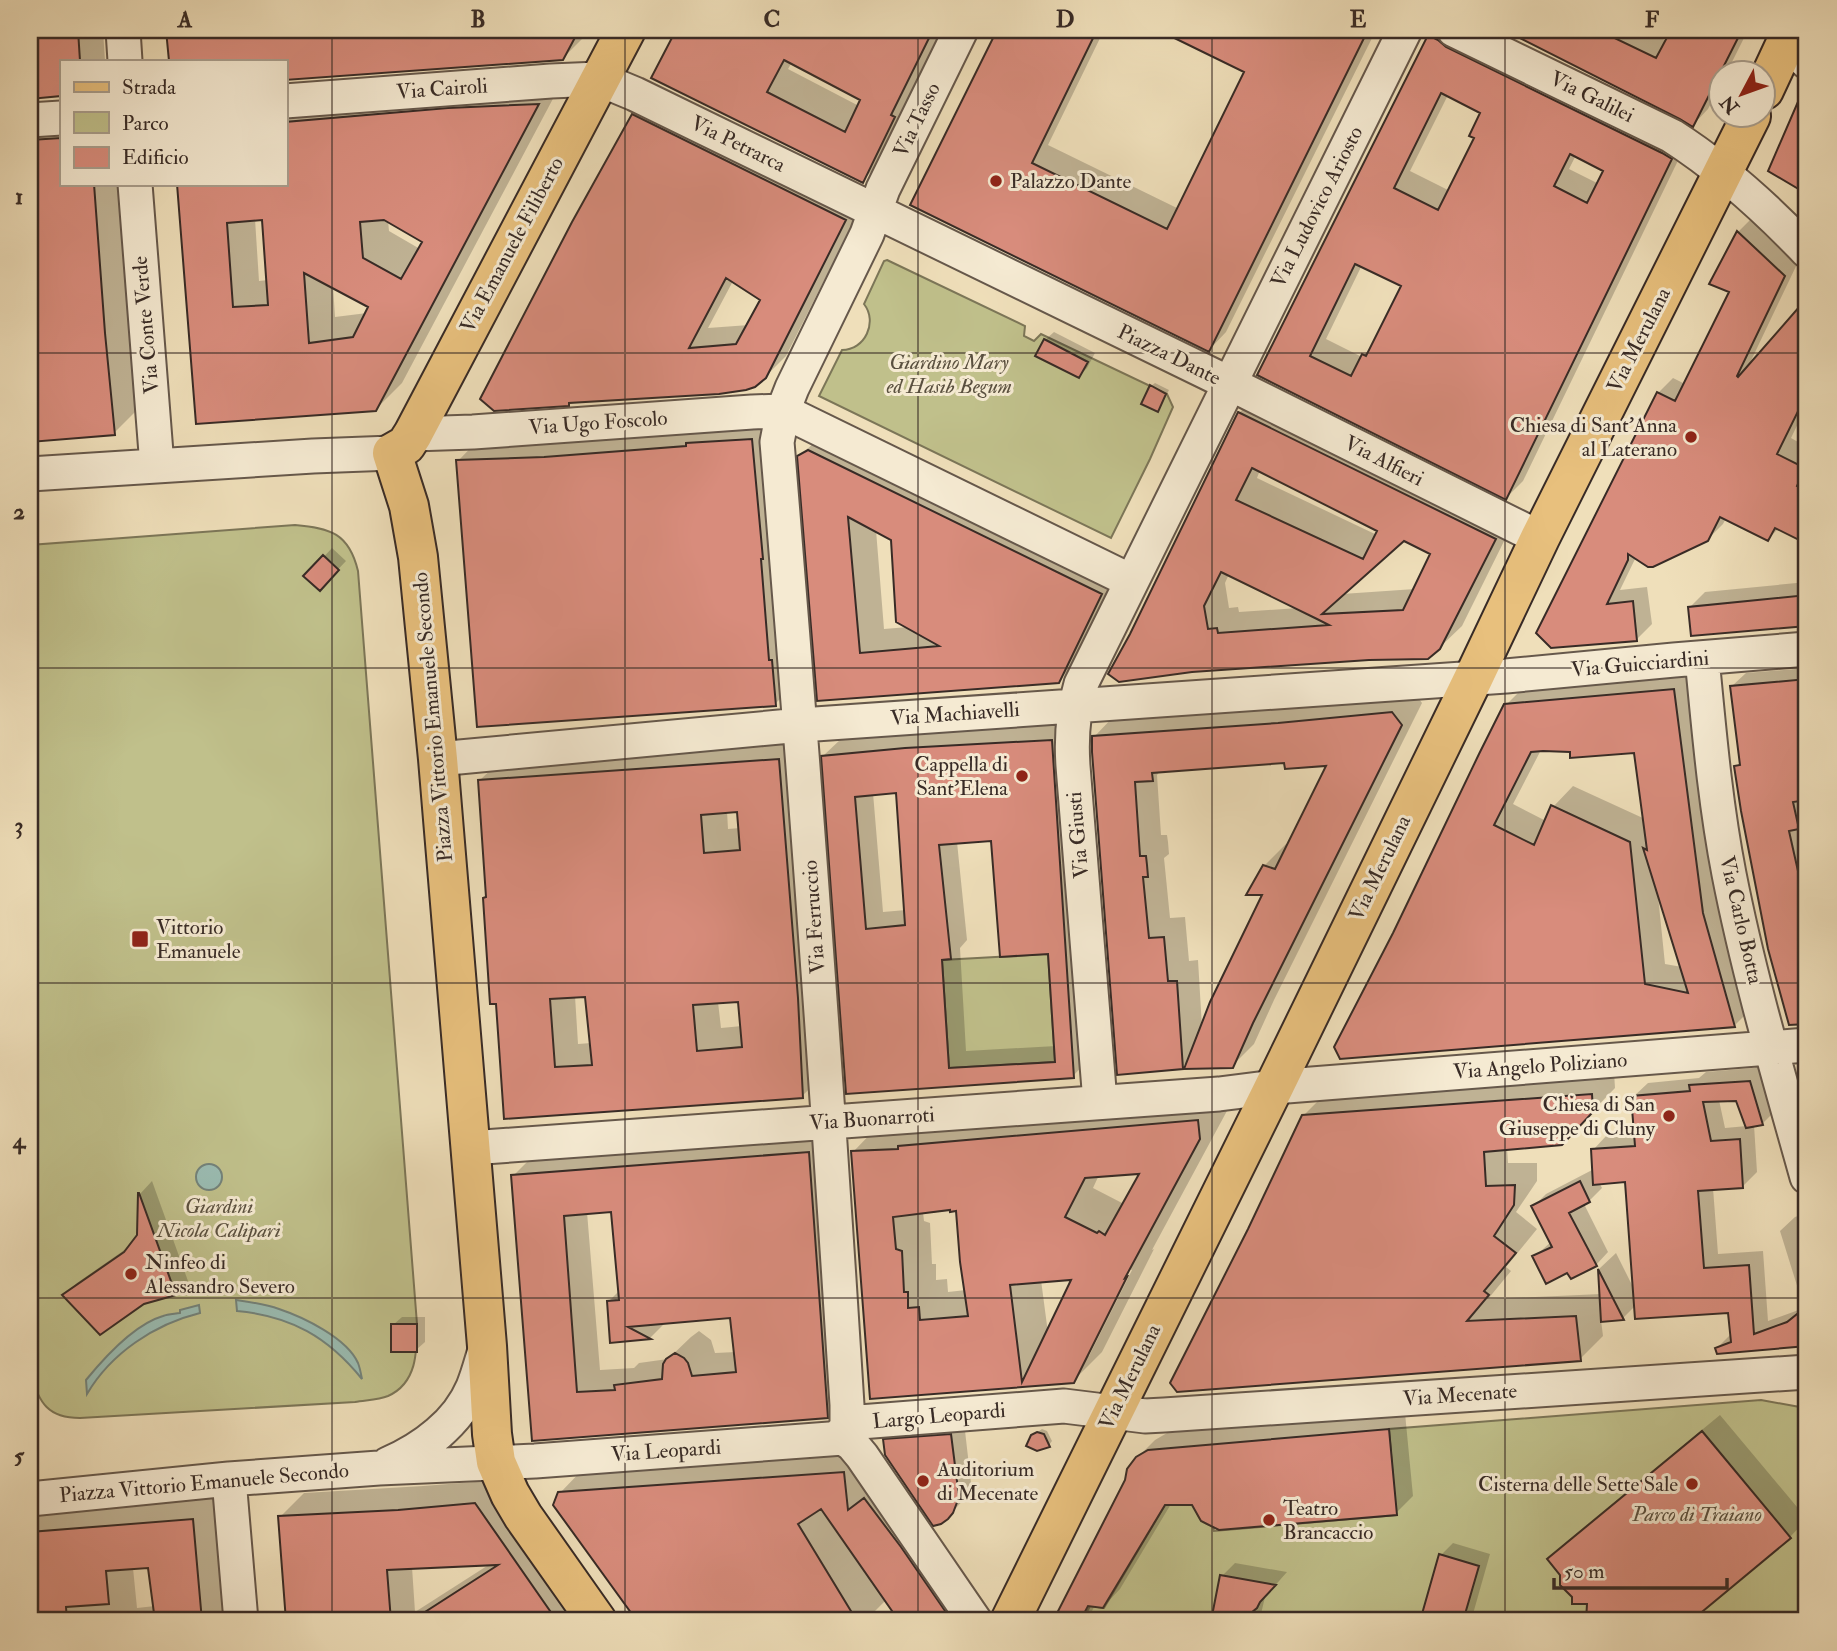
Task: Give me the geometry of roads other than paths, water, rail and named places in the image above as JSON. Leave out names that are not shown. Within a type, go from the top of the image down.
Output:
[{"type":"main road","name":"Via Emanuele Filiberto","points":[[402,443],[626,30]]},
{"type":"main road","points":[[1778,69],[1795,45]]},
{"type":"main road","name":"Via Merulana","points":[[1010,1621],[1274,1087],[1540,538],[1744,130]]},
{"type":"main road","name":"Piazza Vittorio Emanuele Secondo","points":[[402,443],[438,759],[496,1462]]},
{"type":"main road","points":[[496,1462],[510,1494],[530,1528],[597,1621]]},
{"type":"street","points":[[123,30],[125,60]]},
{"type":"street","name":"Via Tasso","points":[[875,211],[883,189],[961,30]]},
{"type":"street","name":"Via Ludovico Ariosto","points":[[1229,384],[1405,30]]},
{"type":"street","name":"Via Galilei","points":[[1454,30],[1672,136],[1724,173],[1807,251]]},
{"type":"street","name":"Via Cairoli","points":[[287,101],[599,79]]},
{"type":"street","name":"Via Petrarca","points":[[599,79],[875,211]]},
{"type":"street","points":[[30,120],[60,118]]},
{"type":"street","name":"Via Conte Verde","points":[[135,186],[157,466]]},
{"type":"street","points":[[875,211],[867,234],[783,411],[1131,581]]},
{"type":"street","name":"Piazza Dante","points":[[875,211],[1229,384],[1131,581]]},
{"type":"street","name":"Via Alfieri","points":[[1229,384],[1540,538]]},
{"type":"street","name":"Via Ugo Foscolo","points":[[402,443],[472,432],[783,411]]},
{"type":"street","name":"Via Ferruccio","points":[[783,411],[777,442],[801,725],[829,1122],[842,1431]]},
{"type":"street","points":[[30,474],[157,466],[402,443]]},
{"type":"street","name":"Via Giusti","points":[[1100,1102],[1072,730],[1081,684],[1131,581]]},
{"type":"street","name":"Via Guicciardini","points":[[1473,679],[1807,649]]},
{"type":"street","name":"Via Carlo Botta","points":[[1702,658],[1711,756],[1729,874],[1770,1048],[1807,1177]]},
{"type":"street","name":"Via Machiavelli","points":[[438,759],[801,725],[1473,679]]},
{"type":"street","name":"Via Angelo Poliziano","points":[[1274,1087],[1807,1045]]},
{"type":"street","name":"Via Buonarroti","points":[[470,1149],[1219,1094],[1274,1087]]},
{"type":"street","name":"Piazza Vittorio Emanuele Secondo","points":[[379,1468],[422,1446],[458,1413],[473,1387],[487,1346]]},
{"type":"street","name":"Via Mecenate","points":[[1113,1412],[1145,1416],[1164,1415],[1807,1372]]},
{"type":"street","name":"Largo Leopardi","points":[[975,1621],[842,1431],[1057,1407],[1113,1412]]},
{"type":"street","name":"Via Leopardi","points":[[496,1462],[545,1460],[842,1431]]},
{"type":"street","name":"Piazza Vittorio Emanuele Secondo","points":[[34,1494],[496,1462]]},
{"type":"street","points":[[229,1479],[241,1621]]},
{"type":"water","points":[[209,1164],[218,1168],[222,1177],[218,1186],[209,1190],[200,1186],[196,1177],[200,1168]]},
{"type":"water","points":[[236,1300],[279,1309],[323,1330],[352,1354],[358,1363],[362,1379],[322,1340],[275,1318],[237,1311]]},
{"type":"water","points":[[199,1305],[200,1313],[151,1333],[121,1353],[87,1394],[86,1380],[131,1334],[152,1320]]},
{"type":"place","name":"Palazzo Dante","points":[[996,181]]},
{"type":"place","name":"Chiesa di Sant'Anna al Laterano","points":[[1691,437]]},
{"type":"place","name":"Cappella di Sant'Elena","points":[[1022,776]]},
{"type":"place","name":"Vittorio Emanuele","points":[[140,939]]},
{"type":"place","name":"Chiesa di San Giuseppe di Cluny","points":[[1669,1116]]},
{"type":"place","name":"Ninfeo di Alessandro Severo","points":[[131,1274]]},
{"type":"place","name":"Auditorium di Mecenate","points":[[923,1481]]},
{"type":"place","name":"Cisterna delle Sette Sale","points":[[1692,1484]]},
{"type":"place","name":"Teatro Brancaccio","points":[[1269,1520]]},
{"type":"park label","name":"Giardino Mary ed Hasib Begum","points":[[949,374]]},
{"type":"park label","name":"Giardini Nicola Calipari","points":[[219,1218]]},
{"type":"park label","name":"Parco di Traiano","points":[[1697,1514]]}]
